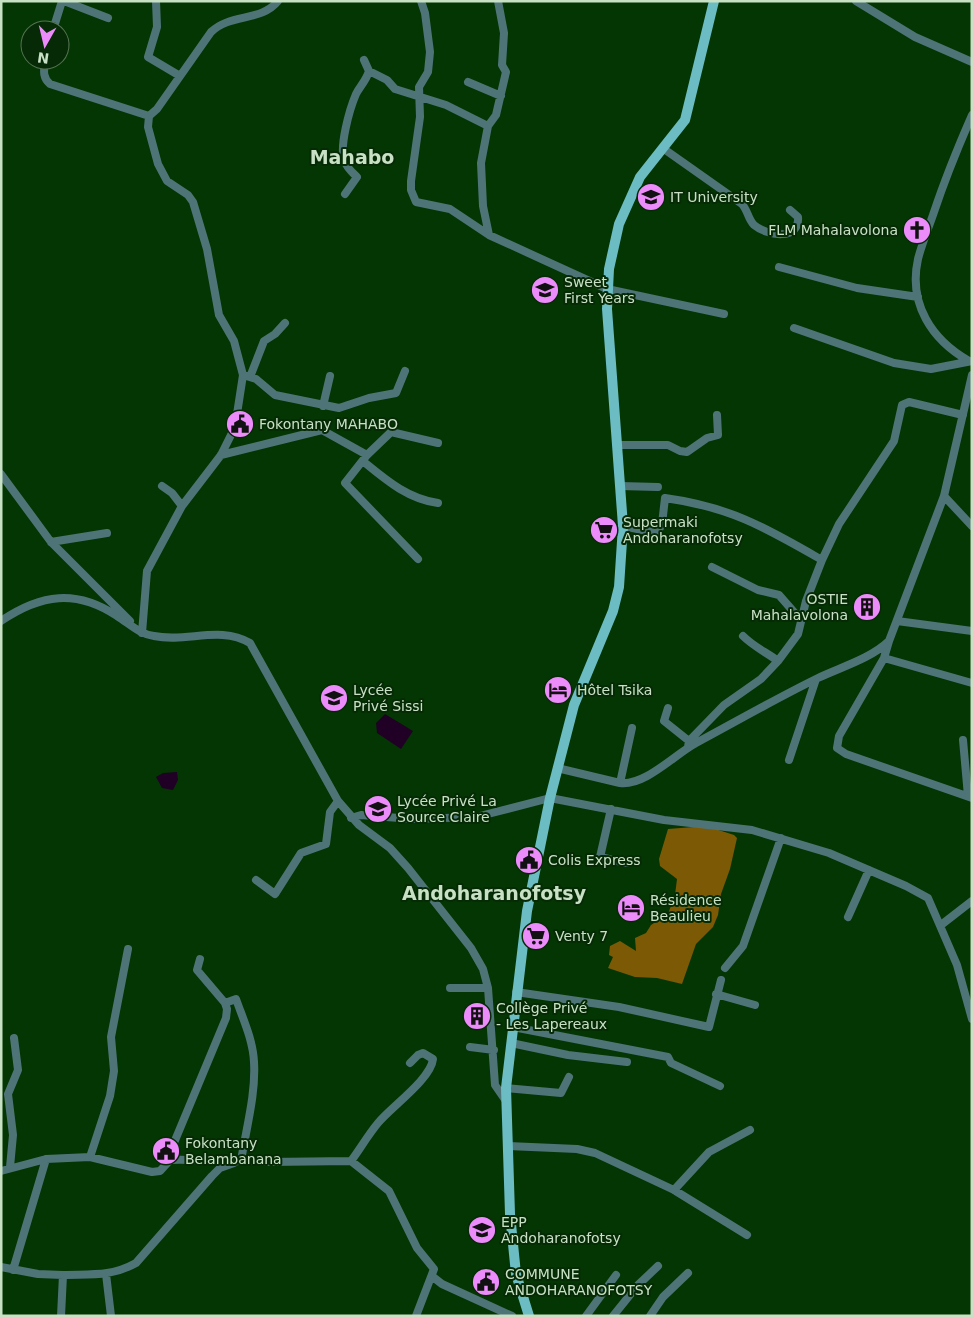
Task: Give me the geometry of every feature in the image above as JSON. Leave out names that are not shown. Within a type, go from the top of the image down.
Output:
[{"type":"main road","points":[[528,1316],[516,1274],[506,1088],[527,911],[550,798],[574,705],[616,600],[623,526],[607,289],[619,224],[628,200],[640,177],[680,129],[688,111],[714,1]]},
{"type":"street","points":[[56,20],[63,1],[108,18]]},
{"type":"street","points":[[156,1],[158,27],[148,58],[180,76]]},
{"type":"street","points":[[247,376],[234,341],[219,315],[207,249],[193,202],[188,195],[167,181],[158,164],[148,126],[149,116],[157,109],[220,24],[266,11],[278,1]]},
{"type":"street","points":[[421,1],[425,13],[430,52],[428,72],[419,88],[420,117],[411,181],[411,190],[416,202],[450,209],[489,235],[607,289],[724,314]]},
{"type":"street","points":[[489,235],[483,206],[481,163],[488,126],[496,115],[506,72],[502,65],[504,33],[498,1]]},
{"type":"street","points":[[856,1],[915,37],[972,62]]},
{"type":"street","points":[[364,60],[369,71],[386,80],[395,89],[446,105],[488,126]]},
{"type":"street","points":[[43,70],[45,79],[50,84],[149,116]]},
{"type":"street","points":[[345,194],[357,177],[344,162],[349,111],[369,71]]},
{"type":"street","points":[[468,82],[501,96]]},
{"type":"street","points":[[971,361],[959,355],[931,330],[918,297],[918,260],[937,202],[972,115]]},
{"type":"street","points":[[664,149],[742,204],[748,210],[752,222],[766,232],[787,234],[794,231],[798,223],[798,217],[790,210]]},
{"type":"street","points":[[779,268],[857,288],[918,297]]},
{"type":"street","points":[[142,633],[147,571],[182,506],[220,455],[235,427],[247,376],[264,341],[285,324]]},
{"type":"street","points":[[794,328],[894,363],[931,369],[971,361]]},
{"type":"street","points":[[247,376],[256,379],[275,395],[339,408],[369,398],[396,393],[405,371]]},
{"type":"street","points":[[963,740],[970,797],[846,754],[837,748],[839,736],[884,658],[896,621],[944,496],[972,375]]},
{"type":"street","points":[[323,406],[330,376]]},
{"type":"street","points":[[558,768],[629,784],[640,781],[688,744],[724,705],[761,679],[778,661],[798,634],[800,619],[822,560],[839,524],[894,441],[902,405],[909,402],[963,415]]},
{"type":"street","points":[[617,445],[668,445],[687,452],[707,438],[718,435],[717,415]]},
{"type":"street","points":[[220,455],[322,430],[365,458],[396,488],[424,501],[438,503]]},
{"type":"street","points":[[418,560],[345,483],[365,458],[391,432],[438,443]]},
{"type":"street","points":[[1,474],[51,542],[142,633]]},
{"type":"street","points":[[162,486],[172,493],[182,506]]},
{"type":"street","points":[[620,486],[658,487]]},
{"type":"street","points":[[944,496],[972,526]]},
{"type":"street","points":[[623,526],[657,533],[662,524],[666,498],[699,502],[737,514],[768,529],[822,560]]},
{"type":"street","points":[[51,542],[107,533]]},
{"type":"street","points":[[712,567],[758,590],[779,595],[800,619]]},
{"type":"street","points":[[2,620],[37,602],[66,597],[90,602],[142,633],[164,638],[227,634],[236,635],[250,643],[338,801],[352,818],[390,848],[408,868],[471,948],[484,969],[488,988],[494,1050],[495,1085],[506,1100]]},
{"type":"street","points":[[896,621],[972,631]]},
{"type":"street","points":[[743,636],[754,648],[768,653],[778,661]]},
{"type":"street","points":[[688,744],[880,649],[889,641]]},
{"type":"street","points":[[884,658],[972,683]]},
{"type":"street","points":[[789,760],[816,679]]},
{"type":"street","points":[[668,708],[664,721],[688,744]]},
{"type":"street","points":[[620,783],[632,728]]},
{"type":"street","points":[[352,818],[361,815],[412,819],[476,817],[536,800],[550,798],[664,820],[752,830],[829,852],[906,886],[928,898],[957,965],[970,1004],[972,1019]]},
{"type":"street","points":[[256,880],[275,894],[301,853],[326,844],[330,812],[338,801]]},
{"type":"street","points":[[611,809],[600,857],[626,863]]},
{"type":"street","points":[[725,968],[743,946],[781,838]]},
{"type":"street","points":[[848,917],[869,870]]},
{"type":"street","points":[[941,925],[972,902]]},
{"type":"street","points":[[90,1157],[113,1079],[115,1063],[112,1037],[128,949]]},
{"type":"street","points":[[1,1171],[10,1167],[46,1159],[90,1157],[152,1172],[160,1171],[170,1160],[171,1150],[226,1018],[227,1009],[224,1003],[197,970],[200,960]]},
{"type":"street","points":[[516,992],[619,1007],[709,1027],[721,980]]},
{"type":"street","points":[[450,988],[488,988]]},
{"type":"street","points":[[716,994],[755,1005]]},
{"type":"street","points":[[224,1003],[236,999],[249,1036],[254,1061],[251,1102],[241,1161]]},
{"type":"street","points":[[513,1027],[668,1058],[671,1063],[720,1086]]},
{"type":"street","points":[[10,1167],[13,1135],[4,1095],[18,1070],[14,1038]]},
{"type":"street","points":[[510,1043],[568,1055],[627,1062]]},
{"type":"street","points":[[470,1047],[494,1050]]},
{"type":"street","points":[[351,1161],[378,1122],[413,1089],[430,1067],[432,1059],[423,1053],[410,1063]]},
{"type":"street","points":[[506,1088],[561,1093],[569,1077]]},
{"type":"street","points":[[674,1190],[709,1152],[750,1130]]},
{"type":"street","points":[[508,1146],[577,1149],[595,1153],[674,1190],[747,1235]]},
{"type":"street","points":[[13,1270],[46,1159]]},
{"type":"street","points":[[170,1160],[351,1161],[389,1191],[417,1248],[434,1269],[433,1277],[416,1316]]},
{"type":"street","points":[[1,1267],[63,1275],[121,1272],[136,1262],[220,1168],[241,1161]]},
{"type":"street","points":[[613,1316],[638,1285],[658,1266]]},
{"type":"street","points":[[650,1316],[688,1273]]},
{"type":"street","points":[[106,1274],[111,1316]]},
{"type":"street","points":[[61,1316],[63,1275]]},
{"type":"street","points":[[586,1316],[616,1275]]},
{"type":"street","points":[[433,1277],[442,1284],[509,1315]]},
{"type":"shaded area","points":[[385,714],[413,731],[401,749],[377,733],[376,723]]},
{"type":"shaded area","points":[[177,772],[178,780],[173,790],[162,788],[156,777],[163,773]]},
{"type":"shaded area","points":[[706,826],[734,835],[737,838],[730,869],[721,894],[718,915],[713,927],[696,944],[682,984],[657,978],[635,977],[608,968],[613,957],[609,955],[610,946],[620,941],[636,951],[635,938],[646,933],[651,925],[668,914],[675,895],[677,879],[660,866],[659,859],[668,829]]},
{"type":"place","name":"IT University","points":[[651,197]]},
{"type":"place","name":"FLM Mahalavolona","points":[[917,230]]},
{"type":"place","name":"Sweet First Years","points":[[545,290]]},
{"type":"place","name":"Fokontany MAHABO","points":[[240,424]]},
{"type":"place","name":"Supermaki Andoharanofotsy","points":[[604,530]]},
{"type":"place","name":"OSTIE Mahalavolona","points":[[867,607]]},
{"type":"place","name":"Hôtel Tsika","points":[[558,690]]},
{"type":"place","name":"Lycée Privé Sissi","points":[[334,698]]},
{"type":"place","name":"Lycée Privé La Source Claire","points":[[378,809]]},
{"type":"place","name":"Colis Express","points":[[529,860]]},
{"type":"place","name":"Résidence Beaulieu","points":[[631,908]]},
{"type":"place","name":"Venty 7","points":[[536,936]]},
{"type":"place","name":"Collège Privé - Les Lapereaux","points":[[477,1016]]},
{"type":"place","name":"Fokontany Belambanana","points":[[166,1151]]},
{"type":"place","name":"EPP Andoharanofotsy","points":[[482,1230]]},
{"type":"place","name":"COMMUNE ANDOHARANOFOTSY","points":[[486,1282]]},
{"type":"district","name":"Mahabo","points":[[352,157]]},
{"type":"district","name":"Andoharanofotsy","points":[[494,893]]}]
